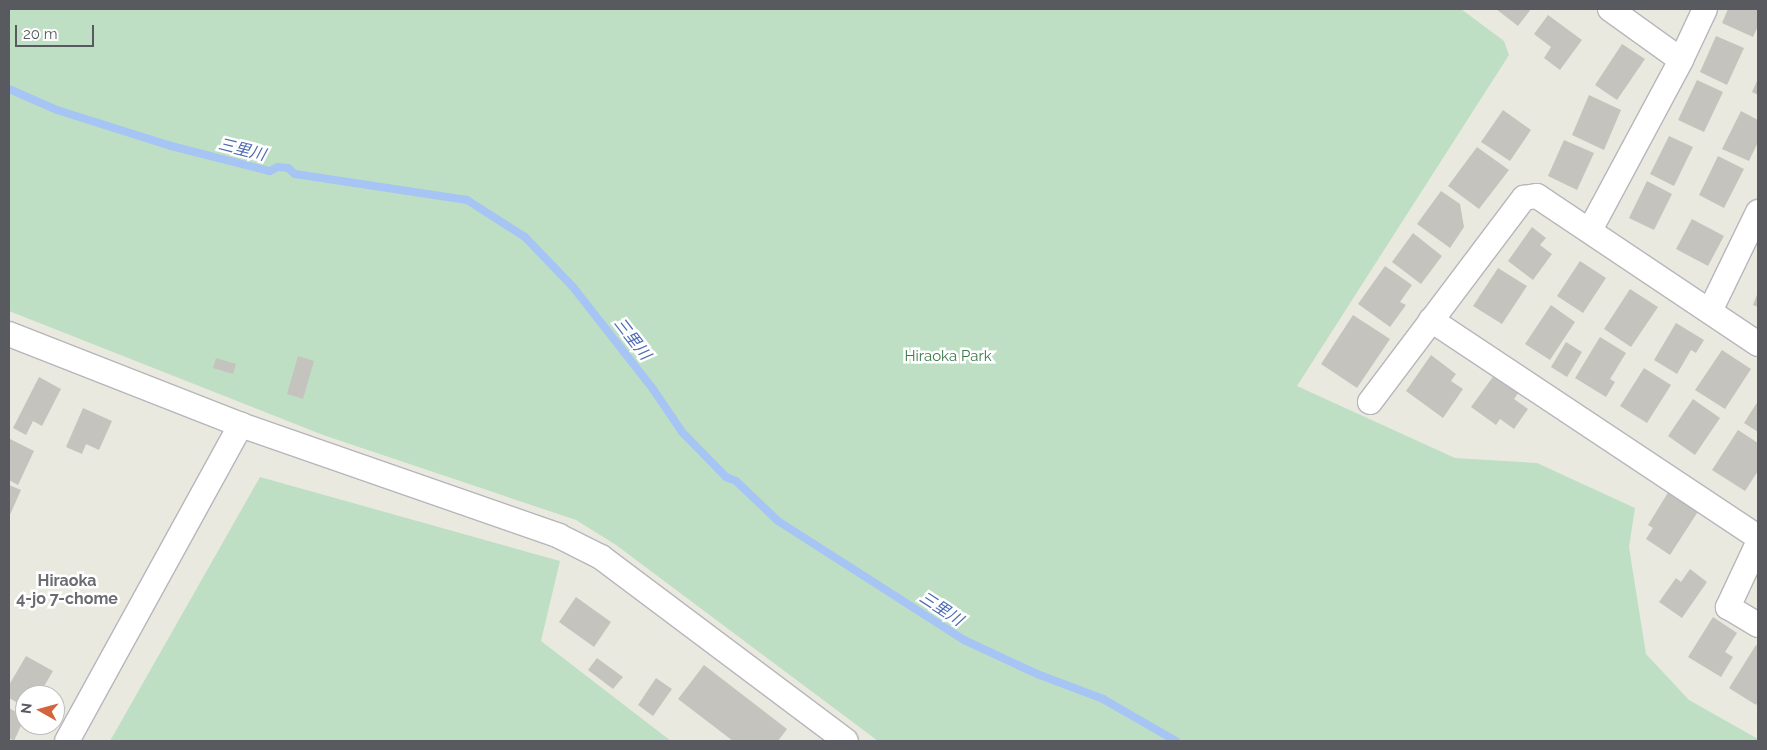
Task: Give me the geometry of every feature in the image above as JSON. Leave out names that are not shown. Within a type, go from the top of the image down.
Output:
[{"type":"street","points":[[1610,9],[1681,60]]},
{"type":"street","points":[[1590,230],[1681,60],[1705,9]]},
{"type":"street","points":[[1370,402],[1524,198],[1537,196],[1758,344]]},
{"type":"street","points":[[1710,312],[1758,212]]},
{"type":"street","points":[[1431,320],[1758,537]]},
{"type":"street","points":[[9,334],[241,425],[559,536],[601,557],[846,741]]},
{"type":"street","points":[[67,741],[241,425]]},
{"type":"street","points":[[1758,543],[1728,607],[1758,625]]},
{"type":"green space","name":"Hiraoka Park","points":[[9,9],[1461,9],[1504,41],[1509,55],[1297,386],[1455,458],[1537,463],[1635,508],[1629,547],[1646,654],[1689,700],[1758,739],[1758,741],[878,741],[616,545],[576,520],[323,435],[9,311]]},
{"type":"green space","points":[[260,477],[560,561],[541,641],[671,741],[110,741]]},
{"type":"building","points":[[1496,9],[1531,9],[1518,26]]},
{"type":"building","points":[[1728,9],[1758,9],[1758,26],[1753,37],[1722,23]]},
{"type":"building","points":[[1548,15],[1582,40],[1560,70],[1544,58],[1551,47],[1534,34]]},
{"type":"building","points":[[1716,36],[1744,48],[1727,85],[1700,72]]},
{"type":"building","points":[[1622,44],[1645,59],[1617,100],[1595,85]]},
{"type":"building","points":[[1758,79],[1758,95],[1752,92]]},
{"type":"building","points":[[1697,80],[1723,92],[1704,132],[1678,120]]},
{"type":"building","points":[[1589,95],[1621,110],[1604,150],[1572,135]]},
{"type":"building","points":[[1503,110],[1531,130],[1510,161],[1481,142]]},
{"type":"building","points":[[1741,111],[1758,120],[1758,142],[1749,161],[1722,149]]},
{"type":"building","points":[[1669,136],[1693,147],[1674,186],[1650,174]]},
{"type":"building","points":[[1564,140],[1594,153],[1577,190],[1548,176]]},
{"type":"building","points":[[1477,147],[1509,170],[1479,209],[1448,186]]},
{"type":"building","points":[[1718,156],[1744,169],[1724,208],[1699,195]]},
{"type":"building","points":[[1647,181],[1672,194],[1654,230],[1629,218]]},
{"type":"building","points":[[1441,191],[1460,204],[1464,227],[1450,248],[1417,224]]},
{"type":"building","points":[[1692,219],[1724,236],[1708,266],[1676,249]]},
{"type":"building","points":[[1532,227],[1546,238],[1540,245],[1552,254],[1533,280],[1508,261]]},
{"type":"building","points":[[1413,233],[1442,256],[1421,284],[1392,262]]},
{"type":"building","points":[[1580,261],[1606,278],[1583,313],[1557,296]]},
{"type":"building","points":[[1385,266],[1412,285],[1400,302],[1406,305],[1390,327],[1358,304]]},
{"type":"building","points":[[1498,268],[1527,286],[1502,324],[1473,306]]},
{"type":"building","points":[[1630,289],[1658,307],[1631,347],[1604,329]]},
{"type":"building","points":[[1758,292],[1758,307],[1753,305]]},
{"type":"building","points":[[1551,305],[1575,322],[1550,360],[1525,344]]},
{"type":"building","points":[[1353,315],[1390,339],[1357,388],[1321,364]]},
{"type":"building","points":[[1676,323],[1704,340],[1696,353],[1691,350],[1677,374],[1654,360]]},
{"type":"building","points":[[1600,337],[1626,353],[1610,379],[1615,382],[1606,397],[1575,378]]},
{"type":"building","points":[[1566,342],[1582,352],[1567,377],[1551,367]]},
{"type":"building","points":[[1722,350],[1751,369],[1725,409],[1695,390]]},
{"type":"building","points":[[1431,355],[1456,374],[1451,381],[1463,389],[1443,418],[1406,391]]},
{"type":"building","points":[[298,356],[314,361],[303,399],[287,394]]},
{"type":"building","points":[[216,358],[236,364],[233,374],[213,368]]},
{"type":"building","points":[[1644,368],[1671,385],[1647,423],[1620,406]]},
{"type":"building","points":[[1495,374],[1519,392],[1514,399],[1528,409],[1514,429],[1500,419],[1496,425],[1471,407]]},
{"type":"building","points":[[39,377],[61,389],[42,426],[33,421],[26,435],[13,428]]},
{"type":"building","points":[[1693,399],[1720,418],[1695,455],[1668,436]]},
{"type":"building","points":[[1758,401],[1758,432],[1744,423]]},
{"type":"building","points":[[83,408],[112,421],[99,450],[86,444],[82,454],[66,447]]},
{"type":"building","points":[[1738,430],[1758,443],[1758,471],[1745,491],[1712,470]]},
{"type":"building","points":[[10,439],[34,451],[18,485],[9,480]]},
{"type":"building","points":[[9,485],[21,490],[9,517]]},
{"type":"building","points":[[1669,491],[1699,510],[1670,555],[1646,539],[1653,528],[1648,525]]},
{"type":"building","points":[[1690,569],[1707,582],[1682,618],[1659,602],[1676,578],[1681,582]]},
{"type":"building","points":[[576,597],[611,622],[594,647],[559,622]]},
{"type":"building","points":[[1713,617],[1737,633],[1725,652],[1733,657],[1721,677],[1688,657]]},
{"type":"building","points":[[1756,645],[1758,646],[1758,701],[1756,705],[1729,688]]},
{"type":"building","points":[[26,656],[53,671],[45,685],[15,685],[15,701],[9,698],[9,685]]},
{"type":"building","points":[[597,658],[623,677],[613,689],[588,670]]},
{"type":"building","points":[[704,665],[787,729],[778,741],[733,741],[678,699]]},
{"type":"building","points":[[656,678],[672,689],[653,716],[638,705]]},
{"type":"building","points":[[9,708],[15,711],[15,735],[17,735],[14,741],[9,738]]},
{"type":"waterway","name":"三里川","points":[[9,89],[57,110],[171,146],[270,171],[278,167],[288,168],[295,174],[467,200],[525,237],[573,287],[653,389],[682,432],[726,477],[736,481],[778,521],[964,640],[1037,674],[1103,699],[1176,741]]},
{"type":"district","name":"Hiraoka 4-jo 7-chome","points":[[67,590]]}]
